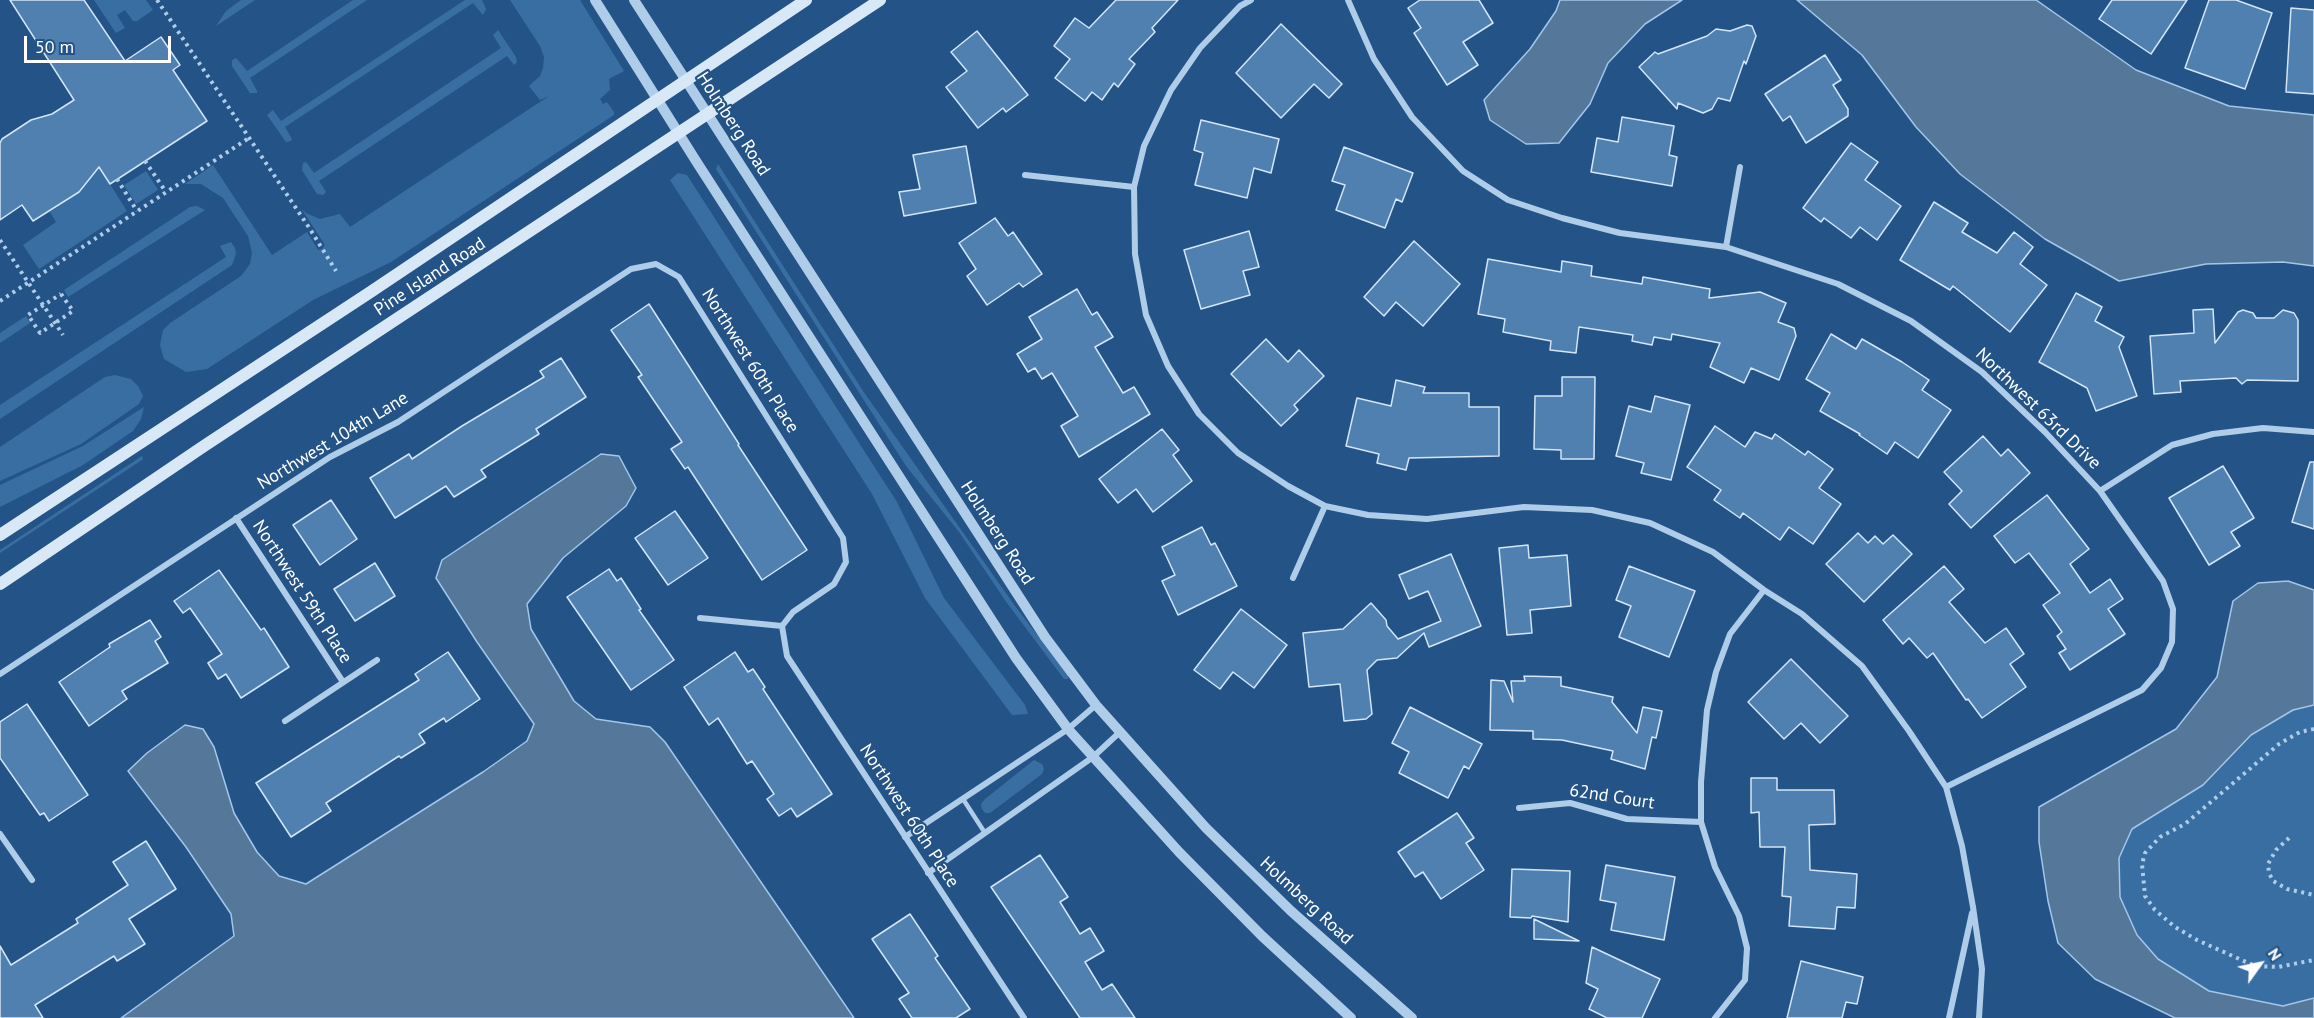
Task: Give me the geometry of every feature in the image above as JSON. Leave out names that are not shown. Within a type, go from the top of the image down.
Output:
[{"type":"main road","name":"Pine Island Road","points":[[0,535],[369,293],[806,0]]},
{"type":"main road","name":"Pine Island Road","points":[[0,584],[204,446],[880,0]]},
{"type":"street","points":[[596,0],[679,134],[1016,658],[1068,729],[1179,852],[1262,936],[1351,1018]]},
{"type":"street","name":"Holmberg Road","points":[[634,0],[1045,637],[1096,705],[1206,828],[1290,911],[1412,1018]]},
{"type":"street","points":[[1251,0],[1240,6],[1200,48],[1171,90],[1144,146],[1134,187],[1135,254],[1146,315],[1168,366],[1199,414],[1238,453],[1288,486],[1325,506],[1368,515],[1427,519],[1524,507],[1592,510],[1650,523],[1713,552],[1764,590],[1802,614],[1862,666],[1910,731],[1946,787],[1962,846],[1973,906],[1982,969],[1979,1018]]},
{"type":"street","name":"Northwest 63rd Drive","points":[[1348,0],[1374,59],[1412,117],[1463,171],[1508,200],[1562,218],[1620,233],[1726,247],[1838,284],[1911,321],[1982,372],[2045,432],[2100,490],[2163,581],[2173,609],[2172,642],[2161,668],[2142,690],[1946,787]]},
{"type":"street","points":[[1726,247],[1740,167]]},
{"type":"street","points":[[1025,175],[1134,187]]},
{"type":"street","name":"Northwest 104th Lane","points":[[0,674],[330,457],[398,422],[631,269],[656,264]]},
{"type":"street","name":"Northwest 60th Place","points":[[656,264],[679,277],[843,538],[846,562],[834,584],[793,612],[782,626],[787,656],[1024,1018]]},
{"type":"street","points":[[2100,490],[2172,446],[2213,434],[2262,428],[2314,432]]},
{"type":"street","points":[[1293,578],[1325,506]]},
{"type":"street","name":"Northwest 59th Place","points":[[236,518],[343,682]]},
{"type":"street","points":[[1715,1018],[1745,980],[1747,948],[1739,916],[1715,867],[1701,822],[1701,782],[1707,710],[1716,672],[1731,634],[1764,590]]},
{"type":"street","points":[[700,618],[782,626]]},
{"type":"street","name":"Northwest 59th Place","points":[[285,721],[377,660]]},
{"type":"street","points":[[904,837],[1068,729],[1096,705]]},
{"type":"street","points":[[928,873],[1093,757],[1120,732]]},
{"type":"street","name":"62nd Court","points":[[1519,808],[1570,803],[1627,819],[1701,822]]},
{"type":"street","points":[[0,834],[32,880]]},
{"type":"street","points":[[1949,1018],[1973,906]]},
{"type":"lane","points":[[963,799],[985,833]]},
{"type":"path","points":[[157,0],[336,271]]},
{"type":"path","points":[[0,301],[249,138]]},
{"type":"path","points":[[145,161],[166,192]]},
{"type":"path","points":[[117,179],[137,211]]},
{"type":"path","points":[[0,240],[63,335]]},
{"type":"path","points":[[61,294],[73,311],[40,333],[28,315],[43,305],[61,294]]},
{"type":"path","points":[[2314,729],[2300,732],[2279,744],[2186,824],[2160,837],[2145,853],[2142,864],[2145,896],[2162,915],[2197,940],[2255,966],[2278,967],[2314,960]]},
{"type":"path","points":[[2289,838],[2276,850],[2268,864],[2269,873],[2273,881],[2287,889],[2314,895]]},
{"type":"shaded area","points":[[94,0],[146,0],[153,10],[137,21],[133,21],[125,10],[117,15],[125,28],[116,33]]},
{"type":"shaded area","points":[[241,0],[255,0],[216,26],[226,11]]},
{"type":"shaded area","points":[[353,0],[367,0],[250,78],[257,93],[250,93],[232,66],[232,60],[236,58],[247,71]]},
{"type":"shaded area","points":[[465,0],[482,0],[486,9],[483,15],[473,3],[285,127],[291,141],[286,142],[267,115],[273,110],[281,121]]},
{"type":"shaded area","points":[[510,0],[580,0],[624,71],[609,79],[610,90],[600,99],[603,104],[607,102],[614,115],[391,262],[313,300],[207,369],[186,372],[164,359],[160,345],[163,330],[241,276],[250,264],[252,253],[248,236],[223,198],[201,184],[185,184],[213,165],[272,255],[307,232],[318,250],[322,249],[325,245],[301,208],[306,213],[320,219],[340,214],[350,227],[549,96],[540,100],[529,86],[540,76],[544,57],[540,46]]},
{"type":"shaded area","points":[[1560,0],[1682,0],[1645,24],[1608,63],[1590,104],[1559,143],[1526,144],[1490,120],[1484,100],[1530,49],[1556,11]]},
{"type":"shaded area","points":[[1797,0],[2036,0],[2136,70],[2229,106],[2314,115],[2314,266],[2283,262],[2206,264],[2119,281],[2045,239],[1960,174],[1916,127],[1862,55]]},
{"type":"shaded area","points":[[498,30],[516,57],[517,62],[514,65],[507,56],[319,181],[326,192],[323,195],[317,194],[302,170],[303,163],[306,162],[314,173],[501,48],[493,35]]},
{"type":"shaded area","points":[[718,164],[863,391],[1015,606],[1068,675],[1068,679],[1064,679],[1007,603],[959,532],[906,466],[716,169]]},
{"type":"shaded area","points":[[99,167],[127,211],[39,269],[23,245],[56,222],[50,212],[79,192]]},
{"type":"shaded area","points":[[146,171],[158,190],[136,204],[124,185]]},
{"type":"shaded area","points":[[678,173],[687,175],[897,502],[944,598],[1025,705],[1028,714],[1012,715],[925,598],[872,494],[670,180]]},
{"type":"shaded area","points":[[197,206],[205,210],[68,297],[64,290],[190,207]]},
{"type":"shaded area","points":[[231,242],[236,254],[232,265],[0,419],[0,405],[226,257],[220,246]]},
{"type":"shaded area","points":[[26,316],[30,323],[0,343],[0,333]]},
{"type":"shaded area","points":[[115,375],[131,379],[138,386],[143,396],[139,404],[81,444],[0,481],[0,447],[105,377]]},
{"type":"shaded area","points":[[144,407],[141,419],[133,431],[83,465],[0,507],[0,485],[83,446]]},
{"type":"shaded area","points":[[601,454],[619,456],[636,488],[626,506],[563,558],[527,604],[531,629],[574,701],[596,719],[650,727],[665,742],[854,1018],[121,1018],[234,936],[231,914],[186,847],[128,771],[147,753],[185,725],[203,729],[214,747],[234,813],[257,852],[279,876],[306,884],[483,772],[527,741],[534,724],[436,578],[442,560]]},
{"type":"shaded area","points":[[142,456],[142,460],[0,553],[0,550]]},
{"type":"shaded area","points":[[2288,581],[2314,590],[2314,705],[2293,710],[2251,735],[2203,785],[2132,829],[2119,858],[2120,897],[2137,935],[2158,959],[2209,991],[2283,1006],[2314,998],[2314,1018],[2175,1018],[2095,979],[2058,943],[2048,901],[2039,842],[2039,807],[2176,729],[2217,677],[2233,601],[2258,583]]},
{"type":"shaded area","points":[[2314,705],[2314,997],[2283,1006],[2210,991],[2159,959],[2137,935],[2120,897],[2119,858],[2132,829],[2203,785],[2251,735],[2293,710]]},
{"type":"shaded area","points":[[1034,760],[1042,764],[1044,769],[1042,774],[990,813],[985,813],[981,804],[985,799]]},
{"type":"building","points":[[10,0],[84,0],[125,61],[161,37],[180,65],[173,70],[207,121],[110,184],[99,167],[79,192],[33,221],[22,205],[0,220],[0,143],[2,139],[31,120],[52,114],[74,100]]},
{"type":"building","points":[[1116,0],[1178,0],[1152,28],[1155,32],[1129,59],[1135,64],[1118,87],[1114,83],[1102,100],[1092,92],[1085,101],[1055,78],[1070,59],[1054,46],[1075,18],[1089,28]]},
{"type":"building","points":[[1420,0],[1479,0],[1493,23],[1463,42],[1478,65],[1447,85],[1414,33],[1421,28],[1408,8]]},
{"type":"building","points":[[2112,0],[2187,0],[2151,54],[2099,19]]},
{"type":"building","points":[[2209,0],[2236,0],[2272,13],[2245,89],[2185,68]]},
{"type":"building","points":[[2291,8],[2314,10],[2314,94],[2286,92]]},
{"type":"building","points":[[1281,24],[1342,84],[1329,98],[1314,84],[1281,118],[1236,73]]},
{"type":"building","points":[[1747,25],[1752,26],[1756,36],[1746,64],[1744,61],[1730,101],[1718,98],[1712,109],[1703,113],[1678,103],[1677,109],[1639,67],[1655,52],[1658,54],[1707,36],[1716,29],[1730,31]]},
{"type":"building","points":[[977,31],[1028,95],[1006,112],[1003,108],[978,128],[946,87],[967,71],[951,52]]},
{"type":"building","points":[[1825,55],[1841,80],[1833,85],[1848,109],[1848,116],[1806,143],[1790,116],[1783,121],[1765,94]]},
{"type":"building","points":[[1622,117],[1674,126],[1669,155],[1677,157],[1672,186],[1591,172],[1597,138],[1618,142]]},
{"type":"building","points":[[1201,120],[1279,139],[1271,173],[1254,168],[1247,198],[1195,185],[1203,153],[1194,150]]},
{"type":"building","points":[[1851,143],[1878,162],[1865,180],[1901,206],[1877,240],[1860,227],[1851,238],[1824,218],[1821,222],[1803,208]]},
{"type":"building","points":[[966,146],[976,203],[904,216],[899,192],[920,189],[913,155]]},
{"type":"building","points":[[1344,147],[1413,173],[1402,202],[1396,199],[1385,228],[1336,210],[1345,185],[1332,181]]},
{"type":"building","points":[[1934,202],[1968,223],[1962,232],[1997,253],[2014,232],[2033,247],[2020,264],[2047,285],[2010,332],[1953,286],[1950,290],[1900,260]]},
{"type":"building","points":[[995,218],[1008,236],[1013,232],[1042,274],[1023,287],[1019,283],[987,305],[967,276],[976,269],[959,243]]},
{"type":"building","points":[[1249,231],[1259,267],[1243,271],[1250,295],[1201,309],[1184,250]]},
{"type":"building","points":[[1414,241],[1460,284],[1423,326],[1396,302],[1384,316],[1364,297]]},
{"type":"building","points":[[1488,259],[1561,272],[1562,261],[1592,266],[1591,276],[1642,284],[1643,277],[1710,289],[1709,298],[1760,292],[1786,303],[1778,322],[1794,328],[1796,336],[1779,380],[1751,368],[1744,383],[1710,367],[1720,343],[1672,334],[1671,340],[1654,337],[1652,345],[1632,341],[1633,335],[1579,327],[1576,353],[1550,350],[1551,341],[1503,332],[1505,319],[1478,314]]},
{"type":"building","points":[[1077,289],[1092,315],[1097,312],[1113,337],[1095,347],[1123,393],[1134,387],[1150,414],[1079,457],[1061,426],[1078,416],[1052,373],[1042,379],[1035,368],[1028,372],[1017,354],[1042,339],[1029,317]]},
{"type":"building","points":[[2076,293],[2102,307],[2095,321],[2124,337],[2119,347],[2137,396],[2096,411],[2087,388],[2039,362]]},
{"type":"building","points":[[649,304],[807,550],[762,580],[688,467],[685,469],[671,449],[682,442],[638,377],[642,375],[611,330]]},
{"type":"building","points":[[2213,309],[2215,343],[2238,312],[2243,310],[2253,313],[2256,318],[2274,318],[2283,310],[2294,313],[2298,320],[2298,381],[2247,380],[2242,384],[2236,378],[2180,381],[2181,392],[2154,394],[2150,336],[2194,333],[2193,310]]},
{"type":"building","points":[[1831,334],[1856,349],[1862,339],[1902,362],[1929,380],[1922,390],[1951,410],[1918,458],[1895,442],[1887,454],[1860,434],[1820,411],[1830,393],[1806,379]]},
{"type":"building","points":[[1266,339],[1288,362],[1299,350],[1324,376],[1294,405],[1298,410],[1281,426],[1231,374]]},
{"type":"building","points":[[561,358],[586,397],[536,429],[539,434],[481,470],[486,477],[454,497],[446,486],[395,518],[370,478],[409,454],[412,459],[544,377],[540,371]]},
{"type":"building","points":[[1562,377],[1595,377],[1594,459],[1561,459],[1561,450],[1534,449],[1535,396],[1562,396]]},
{"type":"building","points":[[1396,380],[1425,387],[1423,393],[1469,393],[1469,407],[1499,407],[1499,456],[1409,458],[1406,470],[1377,463],[1379,454],[1346,446],[1357,398],[1391,406]]},
{"type":"building","points":[[1655,396],[1690,405],[1671,480],[1641,473],[1644,463],[1616,456],[1629,406],[1651,412]]},
{"type":"building","points":[[1715,426],[1745,447],[1755,432],[1772,439],[1775,434],[1805,455],[1808,451],[1833,469],[1819,488],[1841,504],[1813,544],[1789,527],[1780,540],[1743,513],[1740,518],[1714,500],[1721,490],[1687,467]]},
{"type":"building","points":[[1162,429],[1179,450],[1173,455],[1192,481],[1153,512],[1136,489],[1118,503],[1099,479]]},
{"type":"building","points":[[1983,436],[2001,456],[2008,449],[2030,473],[1971,528],[1949,504],[1962,491],[1944,472]]},
{"type":"building","points":[[2310,462],[2314,462],[2314,529],[2292,522]]},
{"type":"building","points":[[2223,466],[2254,518],[2231,532],[2240,546],[2209,565],[2169,498]]},
{"type":"building","points":[[2047,495],[2089,549],[2070,564],[2090,593],[2110,579],[2123,599],[2108,609],[2125,634],[2070,670],[2059,653],[2066,649],[2057,636],[2062,632],[2043,605],[2060,593],[2029,553],[2015,563],[1994,536]]},
{"type":"building","points":[[331,500],[357,539],[320,565],[293,525]]},
{"type":"building","points":[[675,511],[708,558],[668,585],[635,538]]},
{"type":"building","points":[[1202,527],[1211,545],[1215,543],[1237,586],[1178,615],[1162,581],[1175,575],[1162,547]]},
{"type":"building","points":[[1858,533],[1868,543],[1875,536],[1883,544],[1893,535],[1912,554],[1864,602],[1826,564]]},
{"type":"building","points":[[1528,545],[1529,558],[1567,555],[1571,606],[1530,610],[1532,633],[1507,635],[1499,548]]},
{"type":"building","points":[[1451,554],[1481,626],[1429,647],[1424,633],[1397,658],[1377,660],[1367,670],[1372,714],[1366,719],[1344,721],[1340,684],[1309,687],[1303,633],[1343,629],[1371,603],[1386,620],[1387,626],[1398,639],[1441,621],[1428,591],[1409,599],[1399,575]]},
{"type":"building","points":[[375,563],[395,596],[355,621],[334,589]]},
{"type":"building","points":[[1629,566],[1695,591],[1669,657],[1619,637],[1631,606],[1616,600]]},
{"type":"building","points":[[1944,566],[1964,589],[1949,602],[1985,643],[2006,628],[2024,654],[2010,664],[2026,687],[1982,718],[1968,699],[1966,700],[1933,653],[1927,658],[1909,638],[1903,644],[1883,620]]},
{"type":"building","points":[[609,569],[617,581],[621,578],[641,609],[639,610],[674,660],[631,690],[567,597]]},
{"type":"building","points":[[219,570],[261,630],[264,628],[289,667],[241,698],[226,674],[218,679],[208,663],[222,654],[190,608],[183,613],[174,601]]},
{"type":"building","points":[[1241,609],[1287,645],[1254,688],[1233,672],[1220,689],[1194,670]]},
{"type":"building","points":[[150,620],[161,637],[155,641],[168,663],[122,691],[127,699],[89,726],[59,682],[110,647],[109,644]]},
{"type":"building","points":[[448,652],[480,699],[446,722],[444,718],[419,734],[425,743],[401,758],[399,756],[326,803],[331,811],[291,837],[256,783],[419,680],[415,674]]},
{"type":"building","points":[[735,652],[748,672],[753,669],[765,687],[763,689],[832,794],[797,817],[791,808],[779,816],[767,799],[774,794],[752,761],[747,764],[718,718],[709,725],[684,687]]},
{"type":"building","points":[[1791,659],[1848,716],[1820,743],[1801,723],[1784,739],[1748,702]]},
{"type":"building","points":[[1524,676],[1561,677],[1561,686],[1613,697],[1612,702],[1637,733],[1643,707],[1662,711],[1656,738],[1652,737],[1645,769],[1611,759],[1613,751],[1562,740],[1533,739],[1533,731],[1490,730],[1491,680],[1504,681],[1513,702],[1511,681],[1525,681]]},
{"type":"building","points":[[27,704],[88,795],[49,821],[44,813],[40,815],[0,758],[0,722]]},
{"type":"building","points":[[1410,707],[1482,744],[1469,769],[1464,766],[1448,798],[1399,773],[1409,752],[1392,743]]},
{"type":"building","points":[[1751,778],[1777,778],[1777,790],[1834,790],[1835,824],[1809,825],[1810,870],[1857,874],[1855,908],[1837,907],[1835,929],[1789,926],[1791,897],[1782,896],[1785,847],[1760,847],[1759,812],[1751,813]]},
{"type":"building","points":[[1457,813],[1474,838],[1466,843],[1484,870],[1441,899],[1423,872],[1415,877],[1398,852]]},
{"type":"building","points":[[146,841],[176,889],[129,919],[145,944],[117,961],[114,956],[35,1005],[43,1018],[0,1018],[0,946],[11,965],[78,923],[76,919],[128,885],[113,862]]},
{"type":"building","points":[[1040,855],[1068,897],[1060,902],[1080,934],[1090,928],[1104,951],[1085,962],[1102,990],[1112,984],[1135,1018],[1080,1018],[991,887]]},
{"type":"building","points":[[1606,865],[1675,877],[1664,940],[1611,930],[1616,903],[1600,900]]},
{"type":"building","points":[[1512,869],[1570,871],[1568,922],[1532,916],[1531,918],[1510,917]]},
{"type":"building","points":[[910,914],[938,956],[935,958],[970,1009],[956,1018],[912,1018],[899,999],[909,993],[872,939]]},
{"type":"building","points":[[1534,919],[1579,941],[1534,939]]},
{"type":"building","points":[[1592,947],[1660,979],[1642,1018],[1607,1018],[1589,1009],[1598,989],[1586,983]]},
{"type":"building","points":[[1801,961],[1863,977],[1857,1004],[1846,1002],[1842,1018],[1787,1018]]}]
